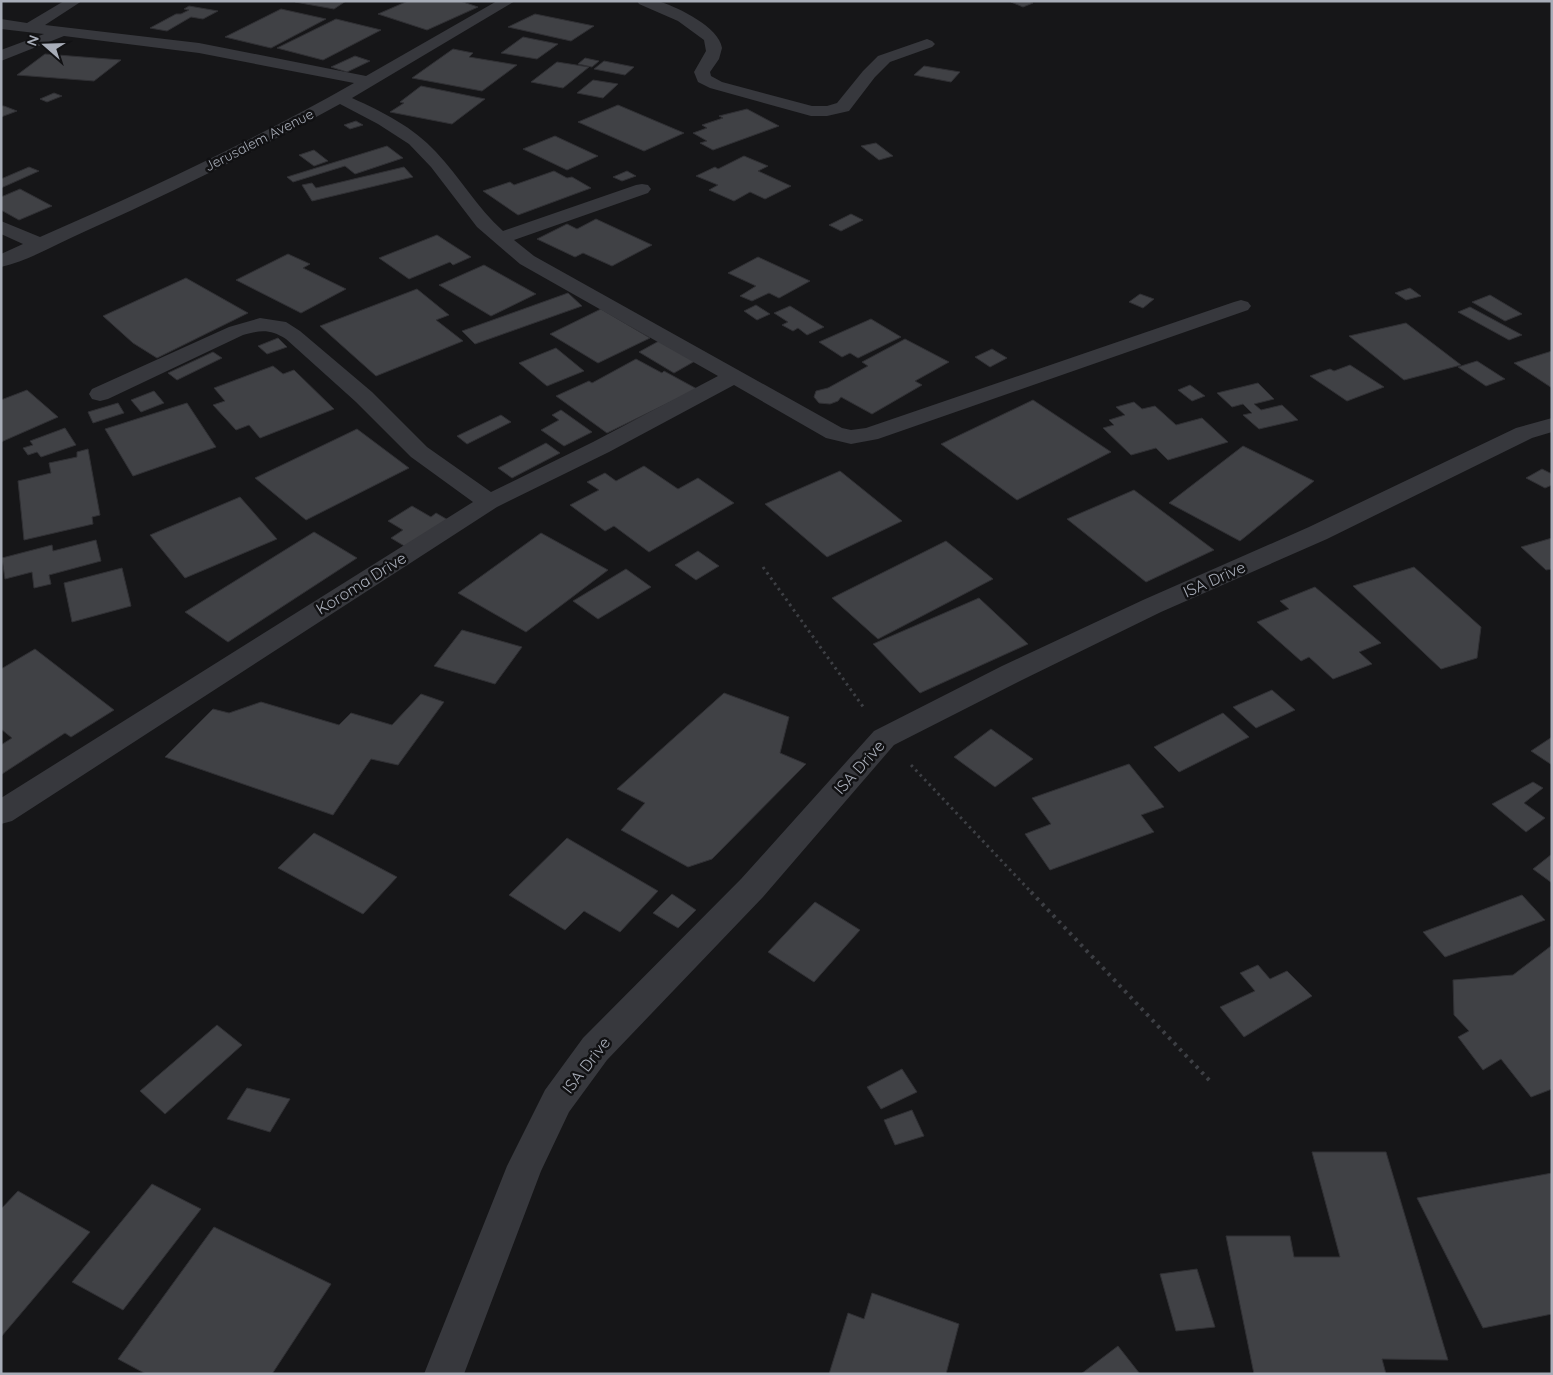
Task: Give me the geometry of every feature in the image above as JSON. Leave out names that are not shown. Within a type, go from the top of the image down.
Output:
[{"type":"street","points":[[28,28],[75,1]]},
{"type":"street","name":"Jerusalem Avenue","points":[[1,261],[123,208],[266,138],[340,98],[366,81],[508,1]]},
{"type":"street","points":[[644,1],[672,11],[708,35],[714,44],[713,55],[702,72],[704,79],[716,85],[811,111],[843,108],[869,74],[884,59],[928,44]]},
{"type":"street","points":[[1,24],[199,48],[366,81]]},
{"type":"street","points":[[1,56],[63,32]]},
{"type":"street","points":[[340,98],[383,119],[424,149],[453,183],[470,209],[500,239],[527,260],[834,433],[851,437],[870,434],[1241,306]]},
{"type":"street","points":[[500,239],[642,189]]},
{"type":"street","points":[[1,227],[41,245]]},
{"type":"street","points":[[100,394],[236,331],[260,324],[279,326],[293,335],[364,397],[419,452],[489,502]]},
{"type":"street","name":"Koroma Drive","points":[[1,813],[489,502],[601,447],[733,377]]},
{"type":"street","name":"ISA Drive","points":[[444,1374],[525,1166],[557,1102],[595,1049],[752,888],[884,738],[1012,672],[1152,606],[1318,533],[1524,433],[1552,425]]},
{"type":"path","points":[[764,567],[884,738],[1211,1082]]},
{"type":"building","points":[[296,1],[346,1],[334,9]]},
{"type":"building","points":[[408,1],[460,1],[478,7],[427,30],[378,14]]},
{"type":"building","points":[[1028,1],[1033,3],[1023,7],[1011,2]]},
{"type":"building","points":[[189,6],[218,11],[203,19],[191,17],[167,31],[150,28],[176,14],[189,10],[184,9]]},
{"type":"building","points":[[281,9],[326,19],[271,48],[225,37]]},
{"type":"building","points":[[535,14],[594,26],[571,41],[508,27]]},
{"type":"building","points":[[336,19],[381,30],[323,60],[277,48]]},
{"type":"building","points":[[523,37],[558,44],[537,59],[501,53]]},
{"type":"building","points":[[453,49],[473,53],[469,57],[517,65],[482,91],[412,78]]},
{"type":"building","points":[[45,54],[121,60],[94,81],[17,75]]},
{"type":"building","points":[[355,56],[370,61],[347,72],[331,67]]},
{"type":"building","points":[[585,58],[599,61],[592,67],[578,64]]},
{"type":"building","points":[[604,61],[634,67],[625,75],[594,69]]},
{"type":"building","points":[[557,62],[589,67],[563,88],[531,82]]},
{"type":"building","points":[[924,66],[960,72],[951,82],[914,75]]},
{"type":"building","points":[[593,80],[618,84],[603,98],[577,93]]},
{"type":"building","points":[[421,86],[485,99],[452,124],[390,112],[404,103],[400,102]]},
{"type":"building","points":[[54,93],[62,96],[47,102],[40,99]]},
{"type":"building","points":[[618,105],[684,133],[644,151],[578,122]]},
{"type":"building","points":[[1,106],[4,106],[17,111],[1,117]]},
{"type":"building","points":[[747,109],[779,126],[713,150],[700,143],[707,141],[693,133],[707,128],[702,125],[723,118],[719,116]]},
{"type":"building","points":[[356,121],[363,125],[350,129],[344,125]]},
{"type":"building","points":[[555,136],[598,156],[567,170],[523,149]]},
{"type":"building","points":[[876,143],[893,156],[879,160],[861,146]]},
{"type":"building","points":[[387,146],[403,158],[355,174],[345,166],[293,182],[287,177]]},
{"type":"building","points":[[314,150],[328,161],[314,166],[299,155]]},
{"type":"building","points":[[744,156],[768,166],[758,171],[791,186],[765,199],[750,192],[734,201],[709,190],[718,185],[696,176],[715,167],[718,169]]},
{"type":"building","points":[[29,167],[39,171],[1,188],[1,179]]},
{"type":"building","points":[[404,167],[413,177],[312,201],[302,185],[312,183],[316,188]]},
{"type":"building","points":[[554,171],[567,178],[572,177],[591,188],[518,215],[483,191],[510,182],[514,185]]},
{"type":"building","points":[[627,171],[636,176],[622,181],[613,177]]},
{"type":"building","points":[[20,189],[52,206],[19,220],[1,210],[1,197]]},
{"type":"building","points":[[851,214],[863,220],[841,231],[829,225]]},
{"type":"building","points":[[596,219],[652,245],[612,266],[583,253],[575,257],[537,239],[567,224],[577,229]]},
{"type":"building","points":[[437,235],[471,257],[453,265],[450,262],[409,279],[379,258]]},
{"type":"building","points":[[288,254],[310,264],[303,268],[346,289],[301,313],[236,280]]},
{"type":"building","points":[[758,257],[810,281],[779,298],[769,293],[752,301],[740,296],[756,286],[728,273]]},
{"type":"building","points":[[484,265],[536,294],[491,316],[439,285]]},
{"type":"building","points":[[186,278],[248,313],[157,358],[133,343],[103,316]]},
{"type":"building","points":[[1410,288],[1421,296],[1406,300],[1395,293]]},
{"type":"building","points":[[417,289],[449,315],[436,320],[463,341],[376,376],[320,326]]},
{"type":"building","points":[[568,293],[582,306],[475,344],[462,331]]},
{"type":"building","points":[[1140,294],[1154,299],[1143,308],[1129,302]]},
{"type":"building","points":[[1490,295],[1522,314],[1505,321],[1472,302]]},
{"type":"building","points":[[756,305],[770,314],[757,320],[744,311]]},
{"type":"building","points":[[790,306],[824,327],[807,335],[798,328],[793,331],[782,325],[788,322],[774,313]]},
{"type":"building","points":[[1470,307],[1522,335],[1509,340],[1458,312]]},
{"type":"building","points":[[601,309],[650,338],[598,363],[550,334]]},
{"type":"building","points":[[871,319],[901,337],[858,358],[850,353],[842,357],[819,342]]},
{"type":"building","points":[[1406,323],[1461,365],[1404,380],[1349,336]]},
{"type":"building","points":[[278,338],[287,347],[267,354],[258,346]]},
{"type":"building","points":[[905,339],[949,362],[915,381],[922,385],[872,414],[841,397],[838,401],[830,404],[819,403],[814,397],[816,391],[828,388],[868,366],[862,362]]},
{"type":"building","points":[[659,341],[695,361],[674,373],[639,352]]},
{"type":"building","points":[[556,348],[584,371],[547,386],[519,363]]},
{"type":"building","points":[[992,349],[1007,358],[990,367],[975,357]]},
{"type":"building","points":[[1552,351],[1552,388],[1514,363]]},
{"type":"building","points":[[213,352],[222,358],[177,380],[168,373]]},
{"type":"building","points":[[636,359],[662,373],[664,371],[697,389],[607,433],[556,396],[589,381],[592,383]]},
{"type":"building","points":[[1477,361],[1505,379],[1486,386],[1458,367]]},
{"type":"building","points":[[1350,365],[1384,387],[1347,401],[1310,376],[1330,369],[1334,371]]},
{"type":"building","points":[[273,366],[283,374],[294,370],[334,409],[260,438],[249,425],[236,430],[213,405],[225,401],[214,388]]},
{"type":"building","points":[[1258,383],[1274,399],[1254,404],[1261,410],[1282,405],[1298,420],[1259,429],[1243,415],[1252,413],[1243,404],[1232,407],[1217,393]]},
{"type":"building","points":[[1190,385],[1205,396],[1192,401],[1178,390]]},
{"type":"building","points":[[27,390],[58,417],[1,442],[1,400]]},
{"type":"building","points":[[154,391],[164,403],[141,412],[131,400]]},
{"type":"building","points":[[1033,400],[1111,452],[1017,500],[941,444]]},
{"type":"building","points":[[1134,402],[1142,409],[1155,406],[1176,425],[1202,418],[1228,442],[1168,460],[1156,448],[1131,455],[1103,428],[1114,425],[1109,420],[1125,415],[1116,407]]},
{"type":"building","points":[[118,403],[124,413],[93,423],[88,412]]},
{"type":"building","points":[[187,403],[216,447],[133,476],[105,429]]},
{"type":"building","points":[[561,410],[592,432],[564,446],[541,430],[559,420],[552,415]]},
{"type":"building","points":[[501,415],[511,422],[467,444],[457,436]]},
{"type":"building","points":[[65,428],[76,445],[41,457],[37,452],[28,455],[23,448],[33,445],[30,441]]},
{"type":"building","points":[[357,429],[409,468],[306,520],[255,478]]},
{"type":"building","points":[[546,443],[560,453],[512,478],[498,468]]},
{"type":"building","points":[[1243,446],[1314,481],[1240,541],[1169,503]]},
{"type":"building","points":[[88,449],[100,515],[92,517],[93,524],[24,540],[18,481],[51,473],[49,463],[77,457],[77,452]]},
{"type":"building","points":[[644,466],[678,489],[698,478],[734,503],[649,552],[614,526],[605,531],[570,505],[599,490],[587,482],[605,473],[616,481]]},
{"type":"building","points":[[1542,469],[1552,474],[1552,485],[1545,488],[1526,478]]},
{"type":"building","points":[[840,471],[902,521],[827,557],[765,504]]},
{"type":"building","points":[[1134,490],[1214,550],[1146,582],[1067,519]]},
{"type":"building","points":[[240,497],[277,539],[185,578],[150,535]]},
{"type":"building","points":[[412,506],[431,517],[436,513],[448,520],[406,547],[391,538],[403,530],[388,521]]},
{"type":"building","points":[[314,532],[357,558],[228,642],[185,612]]},
{"type":"building","points":[[541,533],[608,570],[526,632],[458,593]]},
{"type":"building","points":[[1552,538],[1552,569],[1546,570],[1521,547]]},
{"type":"building","points":[[96,540],[101,561],[49,575],[51,584],[34,588],[32,572],[5,579],[2,558],[52,545],[53,551]]},
{"type":"building","points":[[946,541],[993,579],[878,639],[832,598]]},
{"type":"building","points":[[698,551],[719,566],[696,580],[675,565]]},
{"type":"building","points":[[1414,567],[1481,627],[1477,658],[1441,669],[1353,586]]},
{"type":"building","points":[[122,568],[131,606],[72,622],[64,583]]},
{"type":"building","points":[[626,569],[651,587],[598,619],[573,601]]},
{"type":"building","points":[[1315,587],[1381,643],[1359,652],[1372,664],[1333,679],[1309,657],[1301,661],[1257,622],[1289,609],[1280,601]]},
{"type":"building","points":[[979,598],[1028,644],[920,693],[873,644]]},
{"type":"building","points":[[462,630],[522,647],[495,684],[434,666]]},
{"type":"building","points":[[35,649],[114,710],[71,737],[65,733],[2,774],[1,745],[12,738],[1,729],[1,669]]},
{"type":"building","points":[[1272,690],[1295,710],[1256,728],[1233,707]]},
{"type":"building","points":[[724,693],[789,717],[780,753],[806,764],[712,859],[688,867],[621,830],[645,803],[617,789]]},
{"type":"building","points":[[421,694],[444,702],[398,765],[371,759],[333,815],[165,757],[213,709],[229,713],[261,702],[339,725],[351,713],[392,725]]},
{"type":"building","points":[[1223,713],[1249,737],[1179,772],[1154,747]]},
{"type":"building","points":[[991,729],[1033,759],[995,787],[954,757]]},
{"type":"building","points":[[1552,737],[1552,765],[1531,751]]},
{"type":"building","points":[[1129,764],[1164,807],[1141,815],[1154,832],[1050,870],[1025,834],[1051,824],[1032,798]]},
{"type":"building","points":[[1533,782],[1543,788],[1524,803],[1545,818],[1526,832],[1492,804]]},
{"type":"building","points":[[314,833],[397,877],[363,914],[278,868]]},
{"type":"building","points":[[567,838],[658,891],[620,932],[584,911],[565,930],[509,895]]},
{"type":"building","points":[[1552,854],[1552,883],[1533,869]]},
{"type":"building","points":[[672,894],[696,910],[678,928],[653,913]]},
{"type":"building","points":[[1522,895],[1545,920],[1445,957],[1423,932]]},
{"type":"building","points":[[815,902],[860,930],[814,982],[768,952]]},
{"type":"building","points":[[1551,946],[1552,1089],[1531,1097],[1501,1059],[1483,1070],[1458,1037],[1469,1031],[1454,1015],[1453,980],[1513,975]]},
{"type":"building","points":[[1258,965],[1270,979],[1287,971],[1312,996],[1244,1037],[1220,1007],[1255,991],[1240,973]]},
{"type":"building","points":[[217,1025],[242,1045],[165,1114],[140,1091]]},
{"type":"building","points":[[902,1069],[917,1092],[881,1109],[867,1087]]},
{"type":"building","points":[[247,1088],[290,1099],[270,1132],[227,1119]]},
{"type":"building","points":[[912,1110],[924,1136],[895,1145],[884,1120]]},
{"type":"building","points":[[1312,1152],[1386,1152],[1448,1360],[1382,1359],[1386,1374],[1254,1374],[1226,1236],[1290,1236],[1294,1257],[1340,1257]]},
{"type":"building","points":[[1552,1173],[1552,1314],[1483,1328],[1417,1198]]},
{"type":"building","points":[[152,1184],[201,1209],[123,1310],[72,1282]]},
{"type":"building","points":[[18,1191],[90,1232],[1,1337],[1,1209]]},
{"type":"building","points":[[214,1227],[331,1284],[272,1374],[146,1374],[118,1359]]},
{"type":"building","points":[[1197,1269],[1215,1327],[1176,1331],[1160,1274]]},
{"type":"building","points":[[872,1293],[959,1324],[946,1374],[829,1374],[848,1313],[864,1319]]},
{"type":"building","points":[[1118,1346],[1140,1374],[1081,1374]]}]
